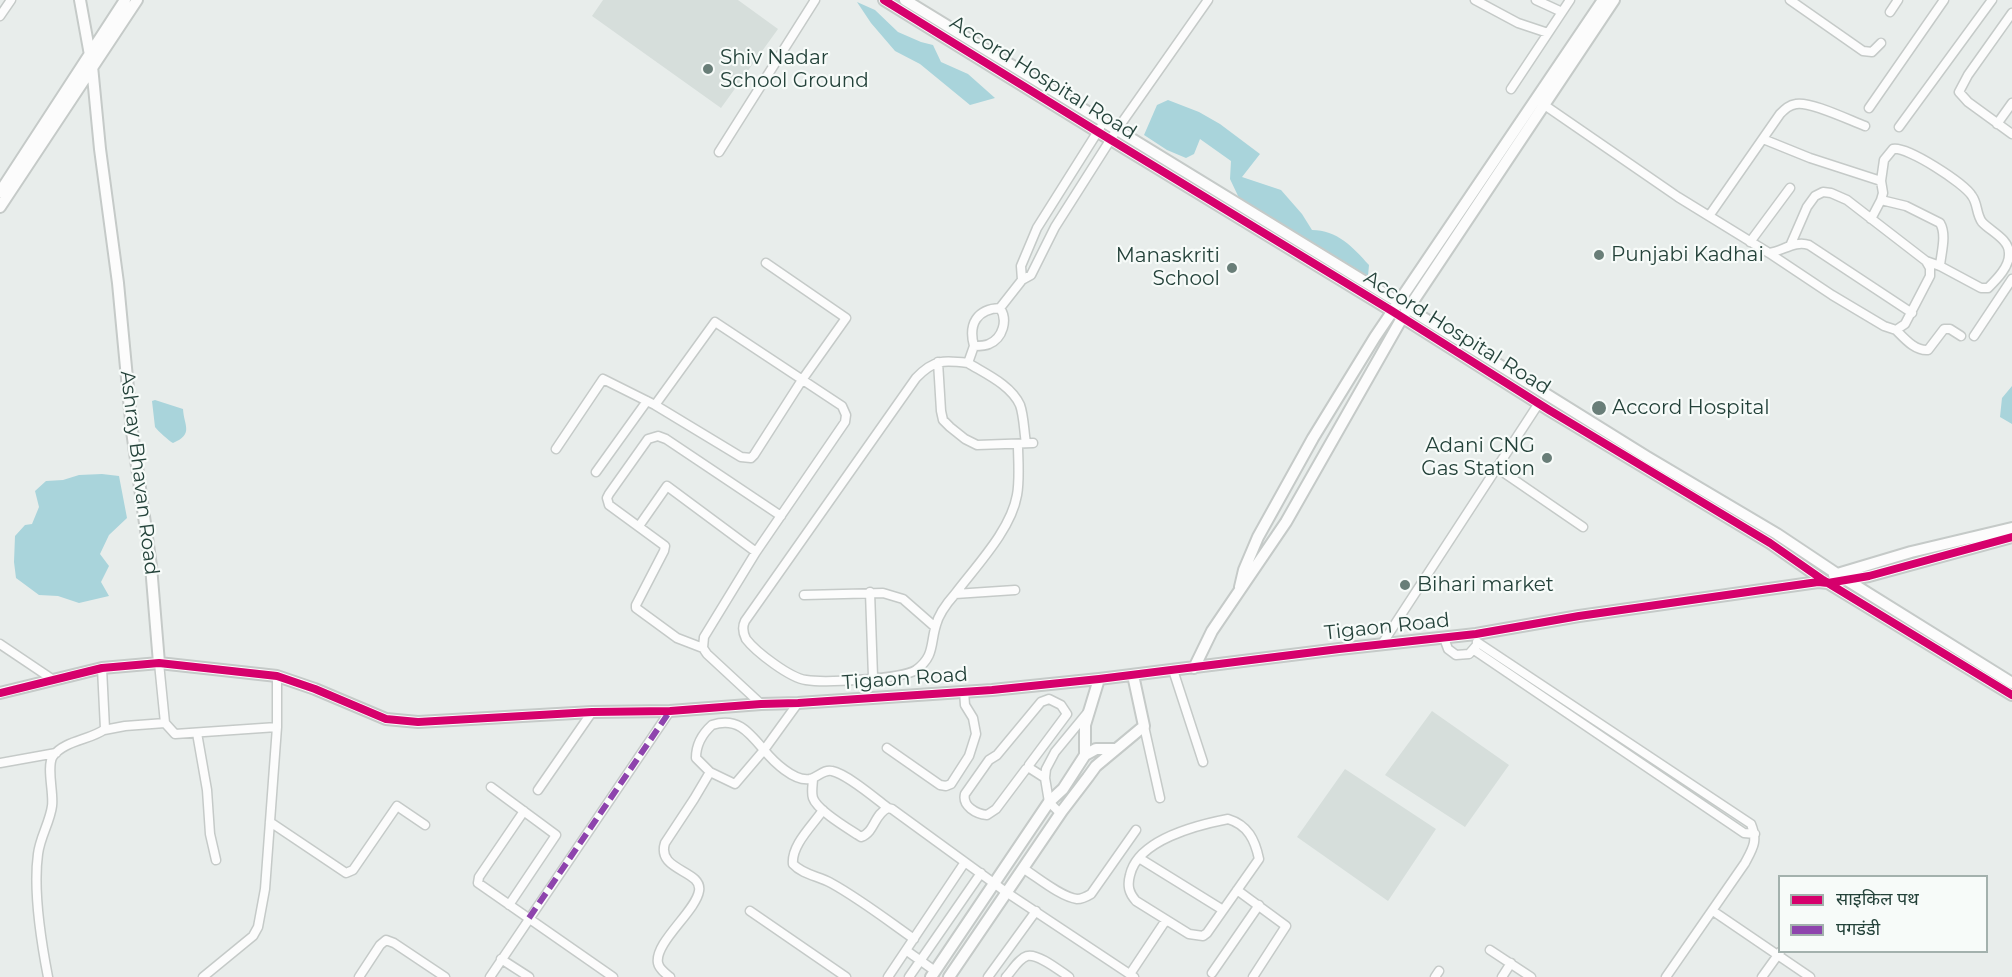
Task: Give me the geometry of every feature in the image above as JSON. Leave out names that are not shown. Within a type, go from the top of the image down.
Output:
[{"type":"street","points":[[0,16],[11,0]]},
{"type":"street","points":[[80,0],[92,66]]},
{"type":"street","points":[[0,207],[125,0]]},
{"type":"street","points":[[0,192],[24,165],[137,0]]},
{"type":"street","points":[[719,152],[815,0]]},
{"type":"street","name":"Accord Hospital Road","points":[[884,0],[1114,135],[1400,309],[1539,403],[1770,543],[1822,582],[2012,695]]},
{"type":"street","points":[[905,0],[1100,127],[1037,228],[1021,266],[1022,280]]},
{"type":"street","points":[[1000,308],[1022,280],[1031,275],[1055,227],[1114,135],[1208,0]]},
{"type":"street","points":[[1475,0],[1518,23],[1548,33]]},
{"type":"street","points":[[1536,0],[1562,12]]},
{"type":"street","points":[[1511,89],[1570,0]]},
{"type":"street","points":[[1194,668],[1204,644],[1290,516],[1400,309],[1535,98],[1603,0]]},
{"type":"street","points":[[1238,593],[1244,570],[1258,537],[1313,438],[1400,309],[1544,106],[1614,0]]},
{"type":"street","points":[[1790,0],[1863,51],[1872,52],[1881,44]]},
{"type":"street","points":[[1805,10],[1812,0]]},
{"type":"street","points":[[1890,12],[1898,0]]},
{"type":"street","points":[[1869,108],[1944,0]]},
{"type":"street","points":[[1899,127],[1992,0]]},
{"type":"street","points":[[2012,13],[1959,88],[1960,95],[1968,102],[2012,134]]},
{"type":"street","name":"Ashray Bhavan Road","points":[[92,66],[100,149],[118,283],[132,431],[151,566],[159,663]]},
{"type":"street","points":[[1535,98],[1709,216],[1840,300],[1884,326],[1896,330],[1909,343],[1924,351],[1928,350],[1944,329],[1950,329],[1962,336]]},
{"type":"street","points":[[1709,216],[1787,107],[1805,103],[1864,126]]},
{"type":"street","points":[[1997,124],[2012,103]]},
{"type":"street","points":[[1763,139],[1810,158],[1881,181]]},
{"type":"street","points":[[1790,246],[1807,207],[1815,196],[1823,192],[1847,200],[1871,219],[1926,261],[1981,288],[1988,288],[2006,266],[2010,254],[2008,247],[2000,237],[1982,222],[1975,201],[1964,187],[1911,153],[1899,148],[1893,149],[1884,160],[1881,200],[1871,219]]},
{"type":"street","points":[[1750,242],[1790,188]]},
{"type":"street","points":[[1881,200],[1906,206],[1940,223],[1943,230],[1940,266]]},
{"type":"street","points":[[1769,253],[1803,243],[1809,245],[1912,313]]},
{"type":"street","points":[[1896,330],[1905,324],[1912,313],[1930,276],[1930,268],[1926,261]]},
{"type":"street","points":[[556,449],[603,379],[651,403],[741,457],[751,458],[846,318],[766,263]]},
{"type":"street","points":[[1974,336],[2012,279]]},
{"type":"street","points":[[968,363],[974,346],[971,335],[974,324],[982,313],[990,308],[1000,308]]},
{"type":"street","points":[[974,346],[987,345],[1000,334],[1005,323],[1005,315],[1000,308]]},
{"type":"street","points":[[1400,309],[1777,534],[1841,577],[2012,683]]},
{"type":"street","points":[[596,472],[715,322],[842,406],[846,414],[845,422],[756,552],[704,637],[703,648]]},
{"type":"street","points":[[938,362],[941,411],[946,424],[977,445],[1025,443]]},
{"type":"street","points":[[938,362],[968,363],[996,380],[1014,395],[1021,406],[1025,443],[1014,505],[1001,531],[941,612],[935,627],[930,654],[918,668],[906,674],[835,681],[805,680],[784,669],[754,647],[747,639],[743,626],[916,378],[927,367],[938,362]]},
{"type":"street","points":[[1382,644],[1539,403]]},
{"type":"street","points":[[761,704],[703,648],[676,638],[636,608],[666,548],[662,542],[609,505],[606,498],[648,439],[658,436],[666,439],[781,516]]},
{"type":"street","points":[[1497,468],[1583,527]]},
{"type":"street","points":[[639,526],[667,486],[756,552]]},
{"type":"street","points":[[1841,577],[1911,552],[2012,528]]},
{"type":"street","points":[[1841,577],[1869,576],[2012,537]]},
{"type":"street","name":"Tigaon Road","points":[[0,693],[102,668],[159,663],[277,676],[315,689],[386,719],[418,722],[798,703],[1099,679],[1444,638],[1476,642],[1579,616],[1822,582],[1841,577]]},
{"type":"street","points":[[955,594],[1015,590]]},
{"type":"street","points":[[870,592],[873,677]]},
{"type":"street","points":[[804,595],[883,592],[903,599],[935,627]]},
{"type":"street","points":[[1444,638],[1448,649],[1456,655],[1469,654],[1476,642],[1744,833],[1755,834],[1755,842],[1745,863],[1671,975]]},
{"type":"street","points":[[0,644],[52,679]]},
{"type":"street","points":[[159,663],[165,723],[177,734],[277,728]]},
{"type":"street","points":[[102,668],[104,730]]},
{"type":"street","points":[[1173,670],[1203,762]]},
{"type":"street","points":[[1133,675],[1160,798]]},
{"type":"street","points":[[203,977],[253,936],[257,930],[265,889],[277,728],[277,676]]},
{"type":"street","points":[[1085,755],[1085,724],[1099,679]]},
{"type":"street","points":[[887,748],[940,785],[951,784],[969,756],[976,734],[973,718],[965,705],[964,691]]},
{"type":"street","points":[[1049,699],[1061,705],[1067,714],[1029,768],[996,809],[987,816],[966,804],[965,794],[989,760],[997,755],[1041,702],[1049,699]]},
{"type":"street","points":[[798,703],[764,750],[735,784],[710,772],[696,758],[696,750],[705,731],[712,725],[722,722],[737,724],[764,750],[774,760],[800,778],[813,778],[826,771],[832,771],[859,786],[1006,892],[1132,975],[1142,955],[1166,920]]},
{"type":"street","points":[[490,977],[670,711]]},
{"type":"street","points":[[538,790],[592,712]]},
{"type":"street","points":[[1060,813],[1049,802],[1045,778],[1050,760],[1088,712]]},
{"type":"street","points":[[0,763],[56,753],[104,730],[165,723]]},
{"type":"street","points":[[949,977],[1060,813],[1096,766],[1144,726]]},
{"type":"street","points":[[197,733],[207,790],[210,834],[216,860]]},
{"type":"street","points":[[907,951],[933,974],[1049,802],[1063,789],[1085,755],[1096,749],[1116,748]]},
{"type":"street","points":[[48,977],[43,949],[37,867],[41,839],[52,806],[51,762],[56,753]]},
{"type":"street","points":[[1029,768],[1045,778]]},
{"type":"street","points":[[670,977],[658,964],[658,957],[667,939],[693,904],[700,887],[687,873],[668,861],[663,850],[665,843],[710,772]]},
{"type":"street","points":[[813,778],[814,801],[861,837],[868,834],[878,815],[888,808]]},
{"type":"street","points":[[491,787],[556,835],[509,905]]},
{"type":"street","points":[[270,822],[346,873],[353,870],[397,806],[425,825]]},
{"type":"street","points":[[823,810],[798,845],[793,864],[841,889],[914,939]]},
{"type":"street","points":[[524,811],[478,880],[480,886],[614,977]]},
{"type":"street","points":[[1228,819],[1237,821],[1249,831],[1259,859],[1203,936],[1189,934],[1136,901],[1131,895],[1128,888],[1131,870],[1139,858],[1154,845],[1177,834],[1228,819]]},
{"type":"street","points":[[1024,869],[1063,894],[1076,899],[1084,898],[1091,894],[1136,830]]},
{"type":"street","points":[[1139,858],[1223,910]]},
{"type":"street","points":[[888,977],[965,862]]},
{"type":"street","points":[[909,977],[981,873]]},
{"type":"street","points":[[1238,890],[1286,926],[1253,977]]},
{"type":"street","points":[[1212,973],[1259,906]]},
{"type":"street","points":[[750,911],[846,977]]},
{"type":"street","points":[[988,977],[1036,911]]},
{"type":"street","points":[[1713,911],[1778,952]]},
{"type":"street","points":[[360,977],[380,945],[386,940],[445,977]]},
{"type":"street","points":[[1490,950],[1531,977]]},
{"type":"street","points":[[1762,977],[1779,953],[1810,977]]},
{"type":"street","points":[[1006,977],[1020,960],[1027,956],[1034,956],[1069,977]]},
{"type":"street","points":[[501,958],[529,977]]},
{"type":"street","points":[[1502,977],[1511,963]]},
{"type":"shaded area","name":"Shiv Nadar School Ground","points":[[603,0],[738,0],[778,29],[721,108],[592,16]]},
{"type":"shaded area","points":[[1432,711],[1509,765],[1465,827],[1385,775]]},
{"type":"shaded area","points":[[1345,769],[1436,829],[1388,901],[1297,837]]},
{"type":"water","points":[[857,2],[875,10],[898,32],[933,45],[941,62],[968,74],[995,98],[970,105],[920,64],[895,51],[871,23]]},
{"type":"water","points":[[1168,100],[1199,112],[1220,124],[1260,154],[1242,177],[1281,190],[1302,214],[1312,230],[1337,236],[1357,252],[1369,265],[1368,276],[1239,198],[1230,179],[1231,161],[1200,139],[1194,154],[1186,158],[1167,150],[1144,135],[1157,105]]},
{"type":"water","points":[[2012,386],[2012,424],[2000,417],[2002,398]]},
{"type":"water","points":[[152,401],[183,409],[186,433],[180,440],[173,443],[155,427]]},
{"type":"water","points":[[79,475],[119,476],[127,518],[109,535],[100,554],[109,566],[101,582],[109,596],[79,603],[58,596],[39,595],[16,578],[14,562],[15,536],[25,525],[32,524],[39,507],[35,491],[46,481],[63,480]]},
{"type":"marked path","points":[[529,918],[670,711]]},
{"type":"cycle path","points":[[884,0],[1392,311],[1549,410],[1770,543],[1823,580],[2012,695]]},
{"type":"cycle path","points":[[0,693],[102,668],[159,663],[277,676],[315,689],[386,719],[418,722],[592,712],[670,711],[992,690],[1476,634],[1579,616],[1818,582],[1828,583],[1869,576],[2012,537]]},
{"type":"place","name":"Shiv Nadar School Ground","points":[[708,69]]},
{"type":"place","name":"Punjabi Kadhai","points":[[1599,255]]},
{"type":"place","name":"Manaskriti School","points":[[1232,268]]},
{"type":"place","name":"Accord Hospital","points":[[1599,408]]},
{"type":"place","name":"Adani CNG Gas Station","points":[[1547,458]]},
{"type":"place","name":"Bihari market","points":[[1405,585]]}]
